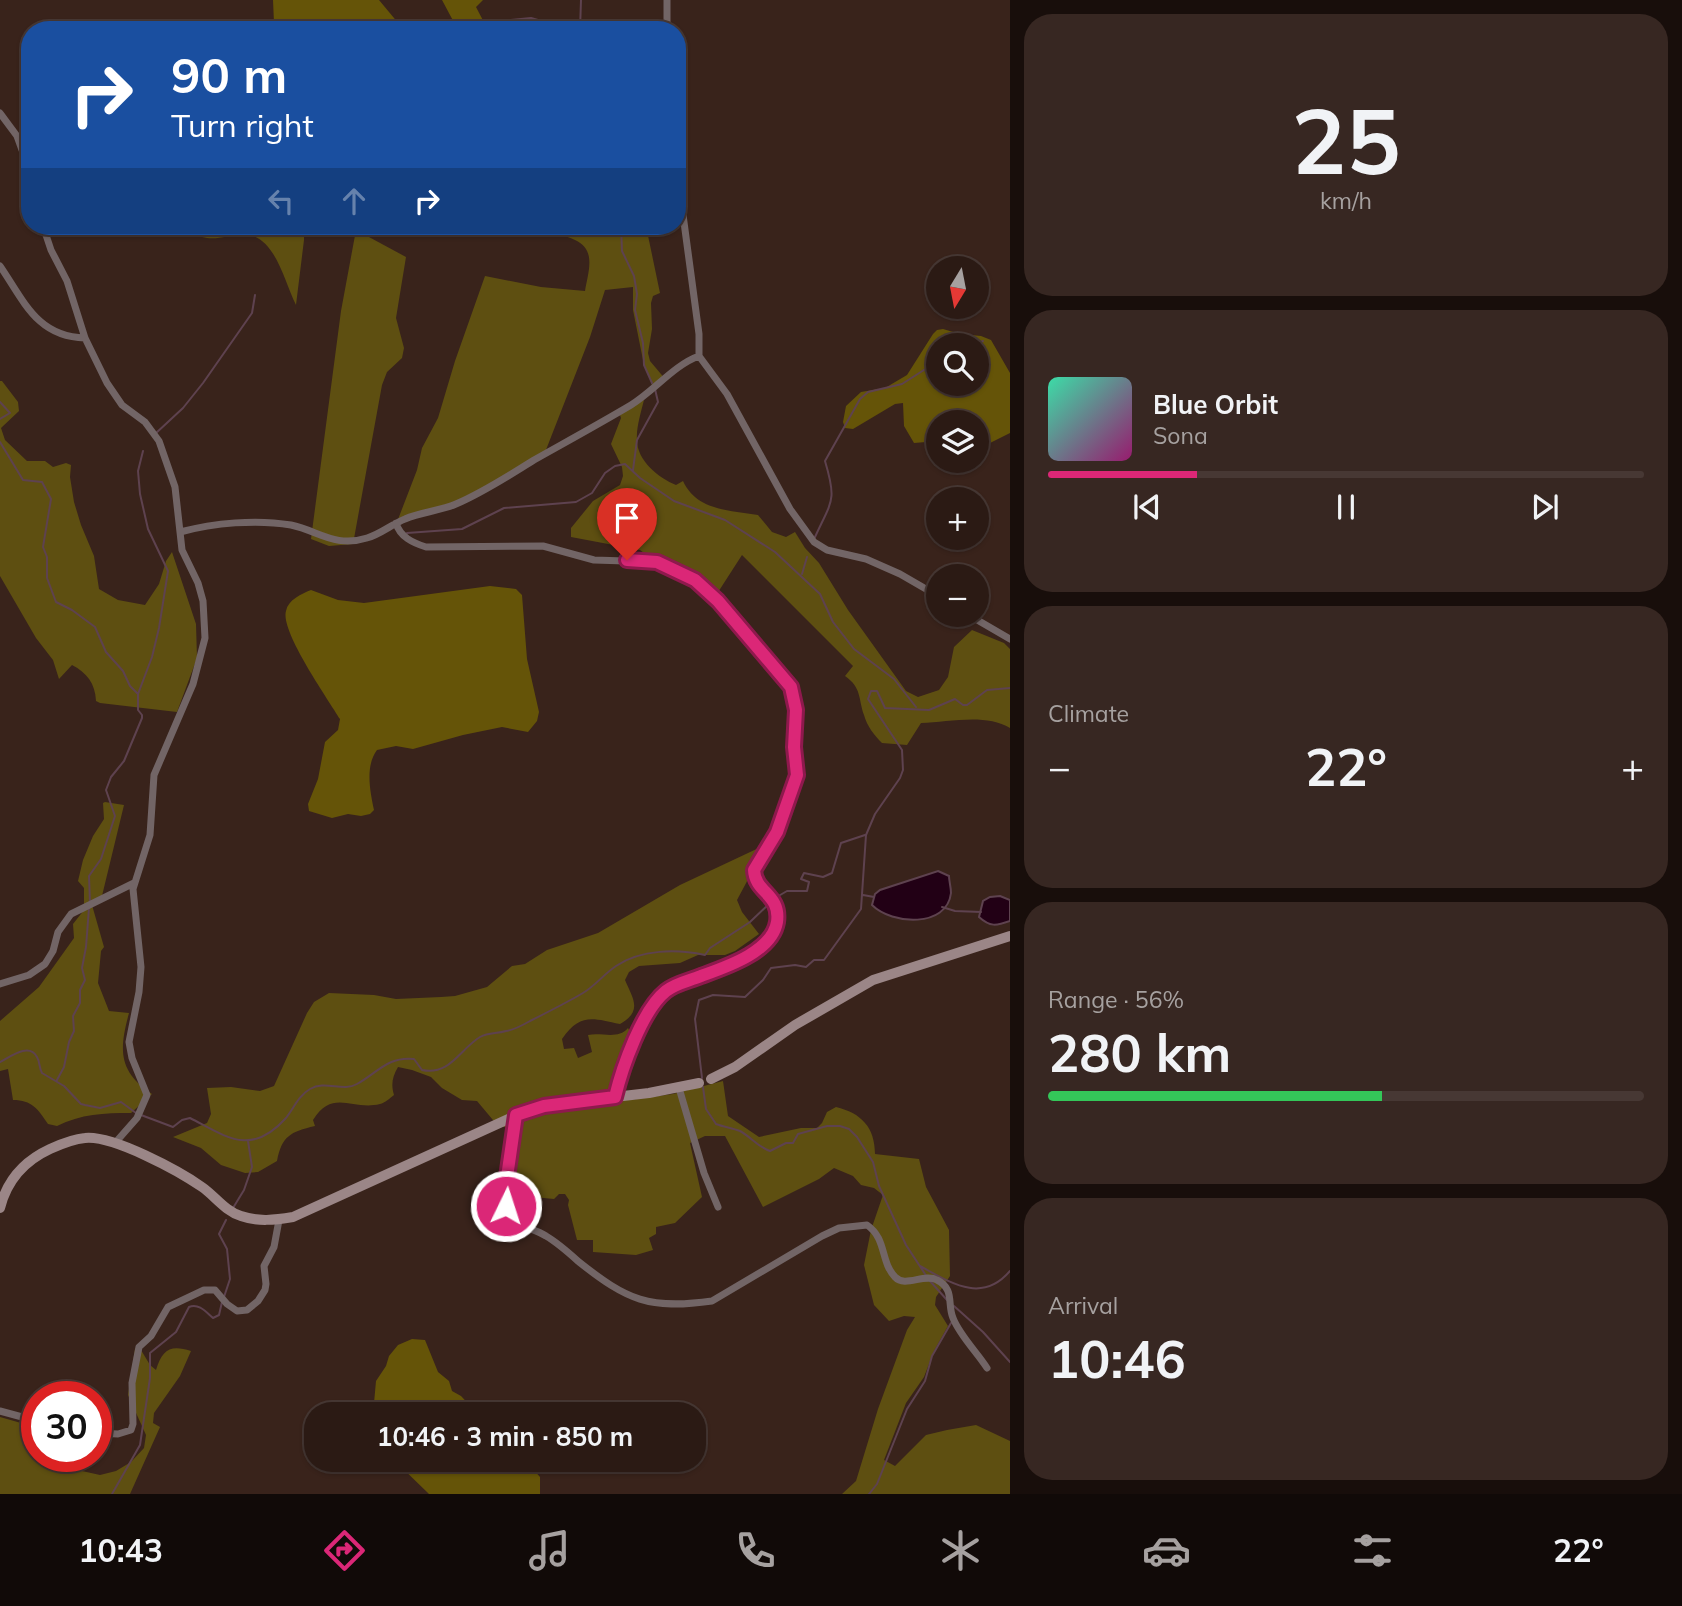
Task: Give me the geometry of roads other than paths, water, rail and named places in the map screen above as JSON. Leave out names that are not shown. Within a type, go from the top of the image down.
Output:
[{"type":"street","points":[[667,0],[667,21]]},
{"type":"street","points":[[0,113],[17,136],[21,147]]},
{"type":"street","points":[[46,235],[67,281],[85,338],[115,396],[155,434],[174,487],[182,550],[198,583],[203,601],[205,639],[193,684],[154,775],[150,835],[134,883],[133,902],[141,967],[129,1042],[132,1058],[147,1092],[137,1118],[116,1143]]},
{"type":"street","points":[[686,235],[699,334],[699,356],[727,394],[790,509],[814,542],[827,550],[866,559],[900,573],[926,589]]},
{"type":"street","points":[[0,266],[35,319],[55,331],[85,338]]},
{"type":"street","points":[[180,532],[220,525],[269,522],[293,526],[325,538],[352,541],[368,538],[396,523],[453,505],[498,484],[632,404],[659,386],[682,365],[699,356]]},
{"type":"street","points":[[396,523],[401,533],[426,547],[543,546],[594,560],[657,562],[687,575],[706,590],[791,687],[796,710],[794,747],[797,775],[777,832],[754,870],[757,883],[770,894],[775,904],[776,926],[771,936],[757,950],[732,963],[673,986],[662,995],[643,1024],[622,1072],[615,1097]]},
{"type":"street","points":[[989,627],[1010,639]]},
{"type":"street","points":[[0,984],[29,975],[45,964],[53,951],[58,932],[71,914],[134,883]]},
{"type":"street","points":[[0,1208],[14,1176],[31,1160],[45,1152],[86,1138],[101,1138],[116,1143],[203,1188],[235,1214],[262,1221],[279,1220],[310,1211],[516,1115],[544,1106],[679,1088],[711,1079],[734,1067],[795,1025],[873,980],[1010,936]]},
{"type":"street","points":[[679,1088],[704,1173],[718,1207]]},
{"type":"street","points":[[516,1115],[505,1191],[510,1216],[521,1226],[547,1236],[625,1295],[659,1304],[712,1301],[822,1236],[839,1228],[867,1225],[876,1231],[888,1267],[895,1278],[902,1281],[929,1277],[941,1283],[951,1298],[952,1317],[987,1368]]},
{"type":"street","points":[[112,1434],[131,1430],[132,1383],[137,1352],[151,1336],[168,1307],[208,1289],[215,1290],[232,1309],[247,1310],[258,1301],[266,1287],[264,1266],[274,1247],[279,1220]]},
{"type":"street","points":[[0,1411],[21,1417]]},
{"type":"waterway","points":[[580,21],[581,0]]},
{"type":"waterway","points":[[502,21],[531,18],[539,21]]},
{"type":"waterway","points":[[621,235],[622,251],[634,276],[637,294],[635,310],[643,343],[644,365],[652,383]]},
{"type":"waterway","points":[[155,434],[183,408],[203,383],[252,313],[255,295]]},
{"type":"waterway","points":[[815,537],[832,493],[825,461],[860,399],[868,392],[902,384],[926,369]]},
{"type":"waterway","points":[[633,470],[637,440],[658,402],[655,389]]},
{"type":"waterway","points":[[0,402],[10,413],[0,419]]},
{"type":"waterway","points":[[0,442],[23,480],[42,482],[51,499],[43,547],[47,557],[47,578],[56,602],[95,627],[106,652],[123,671],[130,686],[137,693]]},
{"type":"waterway","points":[[90,903],[89,876],[101,859],[115,816],[106,790],[111,777],[124,761],[142,718],[138,710],[138,694],[152,657],[168,571],[148,529],[140,494],[138,471],[143,451]]},
{"type":"waterway","points":[[407,533],[462,529],[504,508],[576,502],[592,493],[605,473],[615,466],[625,464],[640,478],[674,501],[725,520],[775,552],[820,594],[833,622],[854,649],[894,679],[916,707]]},
{"type":"waterway","points":[[802,574],[807,557]]},
{"type":"waterway","points":[[702,1078],[695,1019],[699,1000],[713,995],[745,997],[771,968],[795,965],[806,967],[814,960],[824,960],[861,909],[866,835],[875,814],[903,770],[902,750],[868,699],[871,691],[877,691],[885,708],[929,710],[955,699],[967,705],[987,690],[1010,688]]},
{"type":"waterway","points":[[775,898],[787,891],[807,891],[809,882],[801,879],[804,873],[823,877],[832,873],[841,843],[865,835]]},
{"type":"waterway","points":[[863,895],[874,897]]},
{"type":"waterway","points":[[141,1115],[173,1127],[190,1118],[227,1137],[239,1140],[261,1137],[286,1118],[310,1089],[322,1086],[352,1086],[397,1060],[414,1059],[422,1070],[440,1069],[480,1037],[515,1028],[557,1007],[587,990],[626,960],[659,952],[705,955],[710,948],[750,922],[771,902]]},
{"type":"waterway","points":[[942,907],[955,911],[981,912]]},
{"type":"waterway","points":[[57,1080],[64,1067],[74,1031],[73,1016],[80,1003],[80,990],[85,980],[82,968],[89,908]]},
{"type":"waterway","points":[[0,1062],[19,1052],[29,1051],[37,1057],[42,1073],[64,1086],[81,1104],[100,1108],[121,1102],[136,1113]]},
{"type":"waterway","points":[[703,1087],[706,1109],[716,1124],[740,1131],[770,1151],[786,1143],[793,1143],[798,1134],[827,1126],[849,1129],[873,1162],[879,1186],[906,1245],[927,1277]]},
{"type":"waterway","points":[[233,1208],[244,1190],[252,1167],[248,1141]]},
{"type":"waterway","points":[[224,1297],[230,1279],[227,1249],[219,1234],[226,1220]]},
{"type":"waterway","points":[[920,1266],[955,1284],[977,1288],[988,1287],[1010,1271]]},
{"type":"waterway","points":[[930,1281],[947,1300]]},
{"type":"waterway","points":[[112,1494],[140,1445],[150,1378],[150,1353],[176,1332],[189,1307],[199,1307],[213,1318],[219,1315],[222,1302]]},
{"type":"waterway","points":[[954,1306],[983,1332],[1010,1362]]},
{"type":"waterway","points":[[869,1494],[877,1484],[907,1409],[925,1381],[932,1356],[951,1323]]}]
